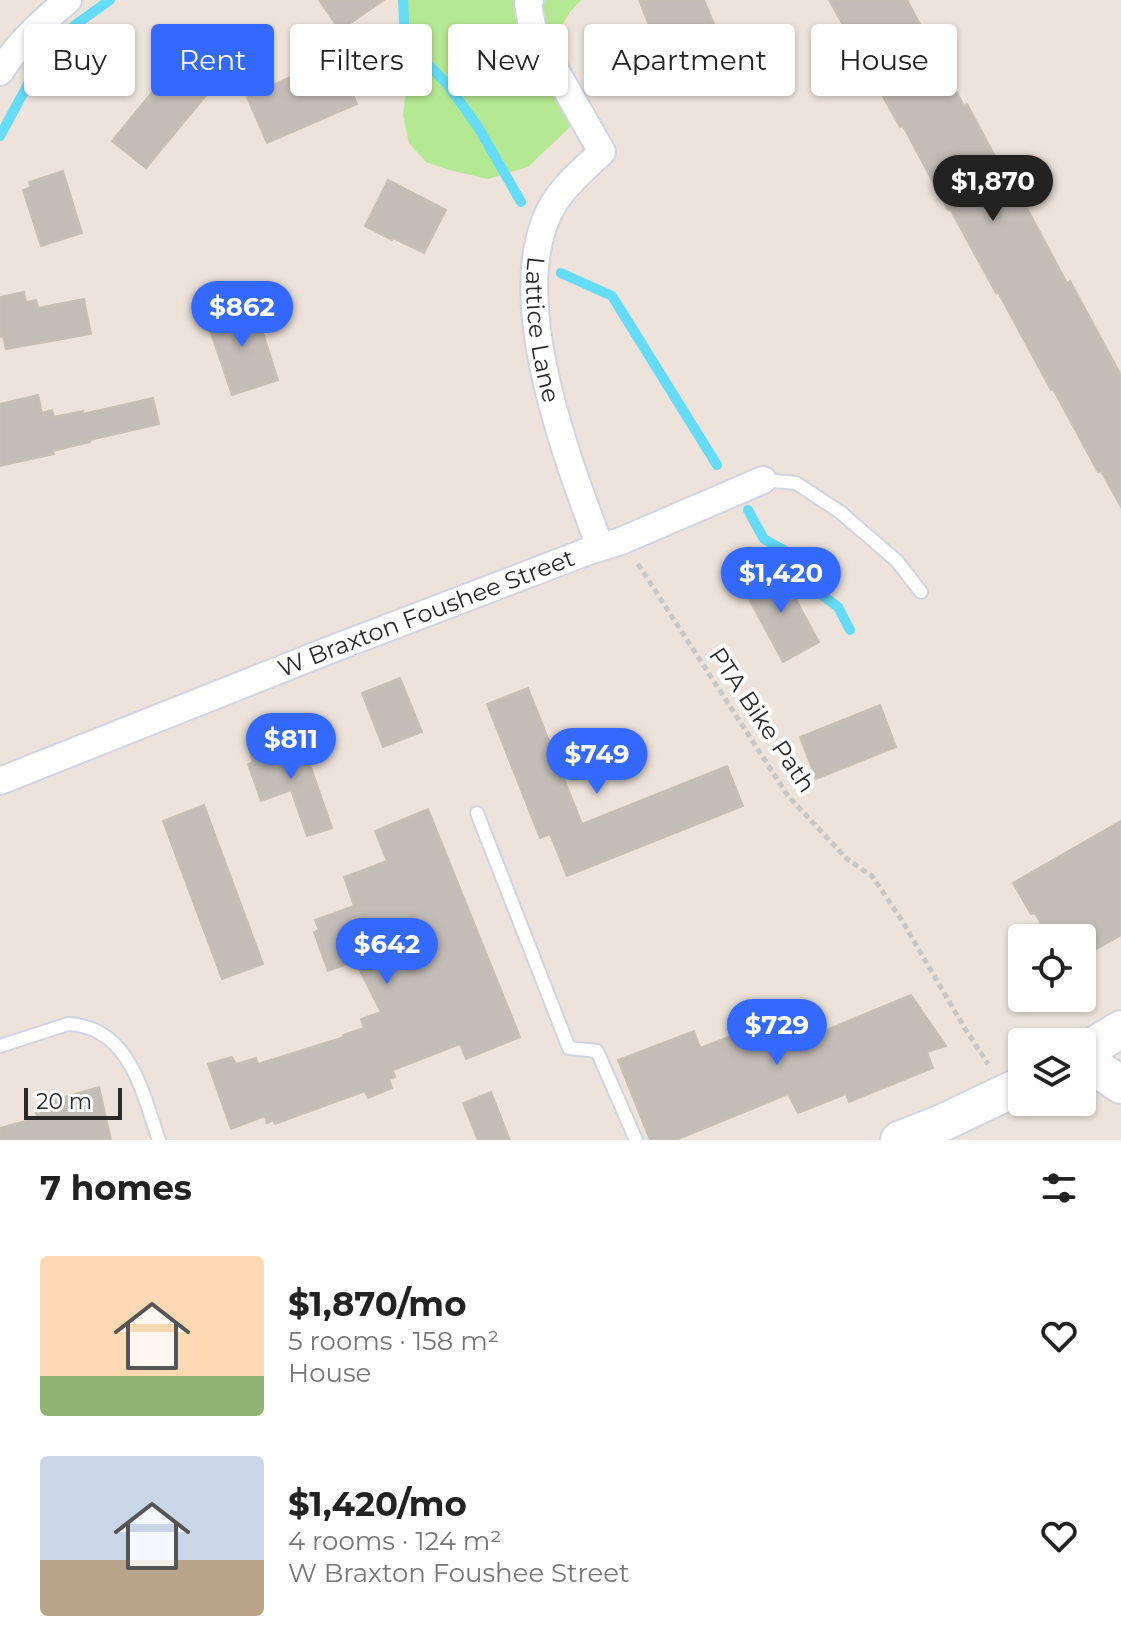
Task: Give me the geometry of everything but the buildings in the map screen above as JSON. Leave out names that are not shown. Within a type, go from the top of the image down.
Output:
[{"type":"main road","points":[[1096,1046],[1121,1029]]},
{"type":"main road","points":[[1096,1066],[1121,1085]]},
{"type":"main road","points":[[899,1140],[1008,1092]]},
{"type":"street","points":[[0,72],[32,33],[68,0]]},
{"type":"street","name":"Lattice Lane","points":[[530,0],[533,31],[602,152],[555,201],[543,229],[535,261],[534,299],[546,378],[571,465],[611,544]]},
{"type":"street","name":"W Braxton Foushee Street","points":[[0,781],[327,651],[611,544],[763,480]]},
{"type":"lane","points":[[763,480],[796,483],[840,512],[897,561],[921,592]]},
{"type":"lane","points":[[477,813],[569,1048],[597,1051],[636,1140]]},
{"type":"lane","points":[[0,1046],[68,1024],[80,1025],[105,1035],[127,1059],[139,1082],[159,1140]]},
{"type":"path","name":"PTA Bike Path","points":[[611,544],[642,570],[788,796],[847,859],[872,876],[901,919],[985,1063],[992,1065]]},
{"type":"green space","points":[[406,0],[581,0],[563,24],[448,24],[448,96],[568,96],[568,74],[574,103],[570,127],[528,167],[488,179],[426,162],[409,143],[403,115],[405,96],[432,96],[432,24],[409,24]]},
{"type":"waterway","points":[[0,136],[47,49],[110,0]]},
{"type":"waterway","points":[[403,0],[405,40],[447,84],[478,127],[521,202]]},
{"type":"waterway","points":[[561,273],[612,296],[717,465]]},
{"type":"waterway","points":[[748,510],[764,539],[791,554],[819,593],[838,607],[850,630]]}]
